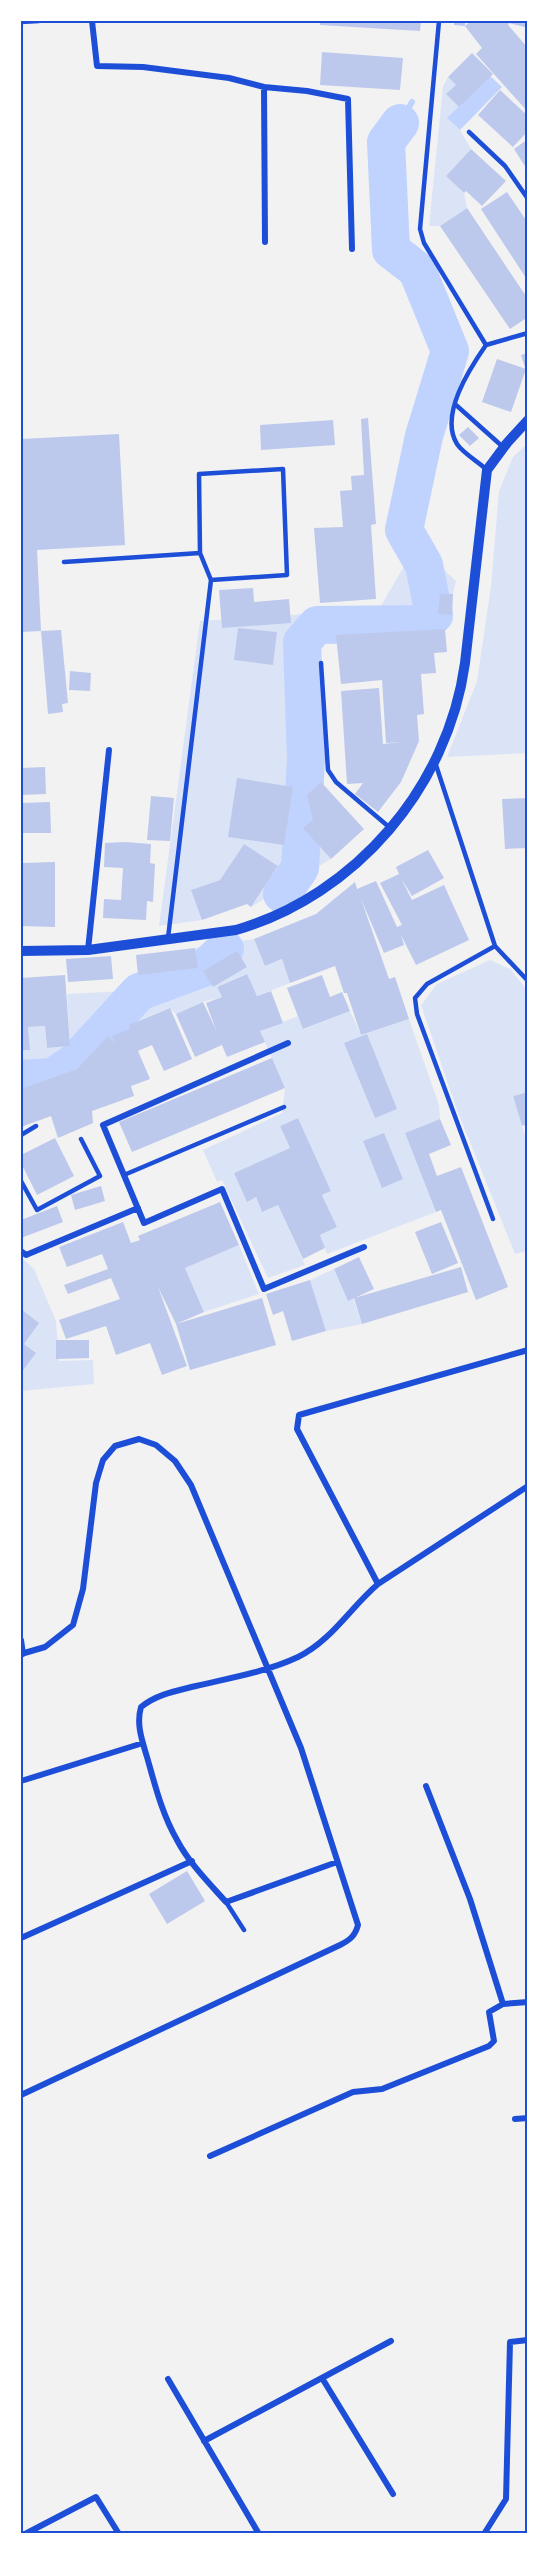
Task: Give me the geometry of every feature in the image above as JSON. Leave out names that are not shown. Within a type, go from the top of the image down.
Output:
[{"type":"street","points":[[92,21],[97,66],[143,67],[197,73],[230,78],[264,87],[307,91],[348,99],[352,249]]},
{"type":"street","points":[[264,87],[265,242]]},
{"type":"street","points":[[21,951],[88,950],[167,941],[254,925],[291,907],[350,870],[391,829],[435,762],[461,693],[487,470],[528,420]]},
{"type":"street","points":[[88,950],[109,750]]},
{"type":"street","points":[[288,1043],[103,1125],[144,1223],[222,1189],[264,1289],[364,1247]]},
{"type":"street","points":[[21,1251],[26,1256],[138,1208]]},
{"type":"street","points":[[378,1584],[297,1429],[299,1415],[528,1350]]},
{"type":"street","points":[[21,1640],[22,1654],[45,1647],[73,1625],[83,1589],[96,1483],[102,1460],[115,1446],[139,1439],[156,1445],[174,1461],[191,1485],[301,1748],[337,1862],[357,1915],[356,1933],[340,1945],[21,2096]]},
{"type":"street","points":[[337,1862],[226,1902],[177,1842],[165,1814],[143,1743],[138,1717],[141,1707],[151,1699],[268,1668],[315,1648],[378,1584],[528,1486]]},
{"type":"street","points":[[21,1781],[143,1743]]},
{"type":"street","points":[[426,1786],[470,1899],[503,2004]]},
{"type":"street","points":[[21,1938],[192,1861]]},
{"type":"street","points":[[210,2156],[353,2092],[382,2089],[489,2046],[494,2041],[489,2012],[503,2004],[528,2001]]},
{"type":"street","points":[[515,2119],[528,2118]]},
{"type":"street","points":[[484,2534],[506,2499],[510,2342],[528,2340]]},
{"type":"street","points":[[204,2441],[391,2341]]},
{"type":"street","points":[[321,2378],[393,2494]]},
{"type":"street","points":[[168,2379],[259,2534]]},
{"type":"street","points":[[25,2534],[96,2497],[119,2534]]},
{"type":"lane","points":[[21,22],[39,21]]},
{"type":"lane","points":[[439,21],[420,229],[424,243],[486,345]]},
{"type":"lane","points":[[469,132],[505,166],[528,199]]},
{"type":"lane","points":[[487,470],[457,445],[451,421],[464,376],[486,345],[528,333]]},
{"type":"lane","points":[[456,405],[504,447]]},
{"type":"lane","points":[[167,941],[211,580],[200,552],[199,474],[283,469],[287,575],[211,580]]},
{"type":"lane","points":[[64,562],[200,552]]},
{"type":"lane","points":[[321,663],[328,770],[336,782],[391,829]]},
{"type":"lane","points":[[435,762],[495,946],[528,981]]},
{"type":"lane","points":[[494,1219],[417,1014],[415,998],[427,984],[495,946]]},
{"type":"lane","points":[[124,1175],[284,1107]]},
{"type":"lane","points":[[21,1135],[36,1126]]},
{"type":"lane","points":[[21,1181],[37,1210],[100,1176],[81,1139]]},
{"type":"lane","points":[[226,1902],[244,1930]]},
{"type":"shaded area","points":[[448,77],[456,85],[447,95],[459,107],[448,119],[460,130],[471,149],[446,176],[464,193],[467,208],[440,226],[429,226],[443,86]]},
{"type":"shaded area","points":[[528,443],[528,753],[447,757],[477,681],[491,586],[499,491],[513,457]]},
{"type":"shaded area","points":[[417,544],[456,581],[445,629],[337,635],[310,653],[307,795],[313,820],[305,830],[331,859],[251,907],[278,867],[244,844],[220,880],[194,889],[202,920],[159,926],[200,621],[379,609]]},
{"type":"shaded area","points":[[254,939],[265,966],[282,959],[290,983],[257,996],[246,974],[217,987],[222,997],[203,1002],[176,1014],[169,1008],[111,1032],[80,1066],[21,1089],[21,1050],[30,1049],[28,1027],[45,1026],[47,1048],[70,1046],[67,994],[123,991],[138,975],[197,968],[195,948]]},
{"type":"shaded area","points":[[490,960],[510,969],[528,991],[528,1092],[513,1096],[528,1146],[528,1251],[515,1254],[457,1110],[421,1005],[437,984]]},
{"type":"shaded area","points":[[350,1011],[361,1035],[409,1019],[439,1105],[440,1119],[405,1133],[436,1212],[327,1254],[320,1235],[337,1227],[322,1195],[331,1191],[298,1118],[280,1126],[290,1148],[234,1173],[247,1201],[256,1197],[262,1212],[278,1205],[305,1265],[268,1278],[222,1180],[217,1182],[203,1150],[282,1113],[285,1088],[260,1031],[298,1016],[304,1029]]},
{"type":"shaded area","points":[[239,1245],[259,1294],[204,1312],[185,1268]]},
{"type":"shaded area","points":[[21,1257],[34,1269],[56,1321],[59,1361],[93,1360],[94,1384],[21,1391]]},
{"type":"shaded area","points":[[334,1269],[348,1300],[353,1298],[362,1324],[326,1331],[310,1280]]},
{"type":"water","points":[[490,76],[502,87],[460,130],[447,118]]},
{"type":"building","points":[[320,21],[421,21],[420,31],[320,25]]},
{"type":"building","points":[[454,21],[465,21],[465,26],[454,25]]},
{"type":"building","points":[[471,21],[528,21],[528,28],[509,23],[508,25],[528,48],[528,112],[476,54],[482,48],[465,26]]},
{"type":"building","points":[[322,52],[403,58],[400,90],[320,85]]},
{"type":"building","points":[[472,53],[493,74],[459,107],[446,94],[456,85],[448,77]]},
{"type":"building","points":[[500,90],[528,116],[528,131],[513,147],[478,115]]},
{"type":"building","points":[[528,139],[528,171],[514,149]]},
{"type":"building","points":[[471,149],[506,181],[482,206],[446,176]]},
{"type":"building","points":[[507,192],[528,223],[528,281],[481,209]]},
{"type":"building","points":[[467,208],[528,299],[528,317],[510,329],[440,226]]},
{"type":"building","points":[[528,353],[528,374],[527,374],[521,355]]},
{"type":"building","points":[[497,359],[526,369],[511,412],[482,402]]},
{"type":"building","points":[[368,418],[376,524],[371,525],[376,599],[320,603],[314,528],[343,527],[340,491],[352,490],[351,476],[364,475],[361,419]]},
{"type":"building","points":[[333,420],[335,445],[261,450],[260,425]]},
{"type":"building","points":[[468,427],[479,438],[470,446],[459,435]]},
{"type":"building","points":[[119,434],[125,545],[37,550],[41,631],[21,632],[21,439]]},
{"type":"building","points":[[253,588],[254,602],[289,599],[291,623],[222,628],[219,590]]},
{"type":"building","points":[[440,594],[453,594],[452,615],[438,614]]},
{"type":"building","points":[[238,628],[277,632],[273,665],[234,660]]},
{"type":"building","points":[[445,629],[447,652],[434,653],[436,673],[421,674],[424,714],[417,715],[419,741],[401,782],[378,812],[355,794],[363,783],[347,784],[341,691],[379,688],[383,744],[400,742],[386,743],[382,680],[341,684],[336,635]]},
{"type":"building","points":[[61,630],[68,703],[62,704],[63,712],[48,714],[41,631]]},
{"type":"building","points":[[70,671],[91,673],[90,691],[69,690]]},
{"type":"building","points":[[45,767],[46,794],[21,795],[21,768]]},
{"type":"building","points":[[237,778],[293,787],[284,845],[228,837]]},
{"type":"building","points":[[321,782],[364,829],[331,859],[303,828],[313,820],[307,795]]},
{"type":"building","points":[[151,796],[174,798],[170,841],[147,840]]},
{"type":"building","points":[[528,798],[528,848],[505,849],[502,799]]},
{"type":"building","points":[[50,802],[51,833],[21,833],[21,803]]},
{"type":"building","points":[[105,843],[151,844],[150,863],[155,864],[153,902],[147,901],[146,920],[103,918],[104,899],[121,900],[123,868],[104,867]]},
{"type":"building","points":[[244,844],[278,866],[251,907],[247,904],[202,920],[191,890],[220,880]]},
{"type":"building","points":[[428,850],[444,878],[412,896],[401,878],[412,900],[444,885],[469,940],[416,965],[401,935],[404,945],[384,953],[361,899],[389,979],[395,977],[409,1019],[361,1035],[335,966],[290,983],[282,959],[265,966],[254,939],[316,914],[355,882],[357,889],[376,881],[397,927],[402,925],[380,883],[399,874],[396,867]]},
{"type":"building","points":[[55,862],[55,927],[21,926],[21,863]]},
{"type":"building","points":[[195,948],[198,968],[138,975],[136,955]]},
{"type":"building","points":[[237,951],[247,967],[213,987],[203,971]]},
{"type":"building","points":[[111,956],[113,979],[68,982],[66,959]]},
{"type":"building","points":[[247,974],[257,996],[271,991],[283,1023],[260,1031],[265,1042],[227,1057],[222,1045],[195,1057],[176,1014],[203,1002],[216,1030],[206,1003],[222,997],[217,987]]},
{"type":"building","points":[[65,975],[70,1046],[47,1048],[45,1026],[28,1027],[30,1050],[21,1050],[21,978]]},
{"type":"building","points":[[322,975],[330,997],[342,992],[350,1011],[303,1029],[287,988]]},
{"type":"building","points":[[170,1008],[192,1059],[164,1071],[152,1045],[138,1051],[150,1079],[131,1086],[134,1096],[92,1111],[93,1123],[58,1138],[51,1116],[21,1127],[21,1089],[77,1069],[108,1036],[115,1043],[112,1036],[130,1029],[129,1025]]},
{"type":"building","points":[[367,1034],[397,1109],[375,1118],[344,1043]]},
{"type":"building","points":[[272,1058],[285,1088],[132,1152],[119,1122]]},
{"type":"building","points":[[528,1092],[528,1124],[522,1126],[513,1096]]},
{"type":"building","points":[[298,1118],[331,1191],[322,1195],[337,1227],[320,1235],[325,1248],[303,1259],[278,1205],[262,1212],[256,1197],[247,1202],[234,1173],[290,1148],[280,1126]]},
{"type":"building","points":[[440,1119],[451,1145],[429,1154],[437,1176],[461,1167],[508,1287],[476,1300],[441,1210],[436,1212],[405,1133]]},
{"type":"building","points":[[384,1133],[403,1179],[382,1188],[363,1141]]},
{"type":"building","points":[[55,1138],[74,1176],[37,1195],[21,1163],[21,1155]]},
{"type":"building","points":[[101,1186],[105,1201],[75,1210],[71,1195]]},
{"type":"building","points":[[220,1202],[239,1245],[185,1268],[204,1312],[176,1324],[158,1287],[187,1366],[162,1375],[150,1343],[116,1355],[106,1326],[66,1339],[59,1320],[120,1299],[111,1278],[68,1294],[64,1285],[108,1269],[102,1254],[67,1267],[59,1247],[123,1222],[131,1243],[140,1240],[138,1236]]},
{"type":"building","points":[[57,1206],[63,1222],[21,1238],[21,1220]]},
{"type":"building","points":[[441,1222],[458,1263],[432,1274],[415,1232]]},
{"type":"building","points":[[359,1257],[374,1289],[348,1301],[334,1269]]},
{"type":"building","points":[[461,1267],[468,1292],[362,1324],[354,1298]]},
{"type":"building","points":[[310,1280],[326,1331],[292,1341],[283,1311],[273,1315],[266,1294]]},
{"type":"building","points":[[262,1298],[276,1345],[190,1370],[176,1324]]},
{"type":"building","points":[[22,1310],[39,1323],[24,1344],[36,1353],[21,1373]]},
{"type":"building","points":[[56,1340],[89,1340],[89,1358],[56,1359]]},
{"type":"building","points":[[187,1871],[205,1901],[167,1924],[149,1894]]},
{"type":"waterway","points":[[400,123],[412,102]]},
{"type":"waterway","points":[[282,894],[300,868],[306,760],[302,642],[317,625],[423,624],[434,615],[424,565],[404,530],[424,436],[450,351],[417,270],[391,250],[386,142],[400,123]]},
{"type":"waterway","points":[[21,1079],[53,1077],[75,1062],[139,992],[206,967],[225,949]]}]
